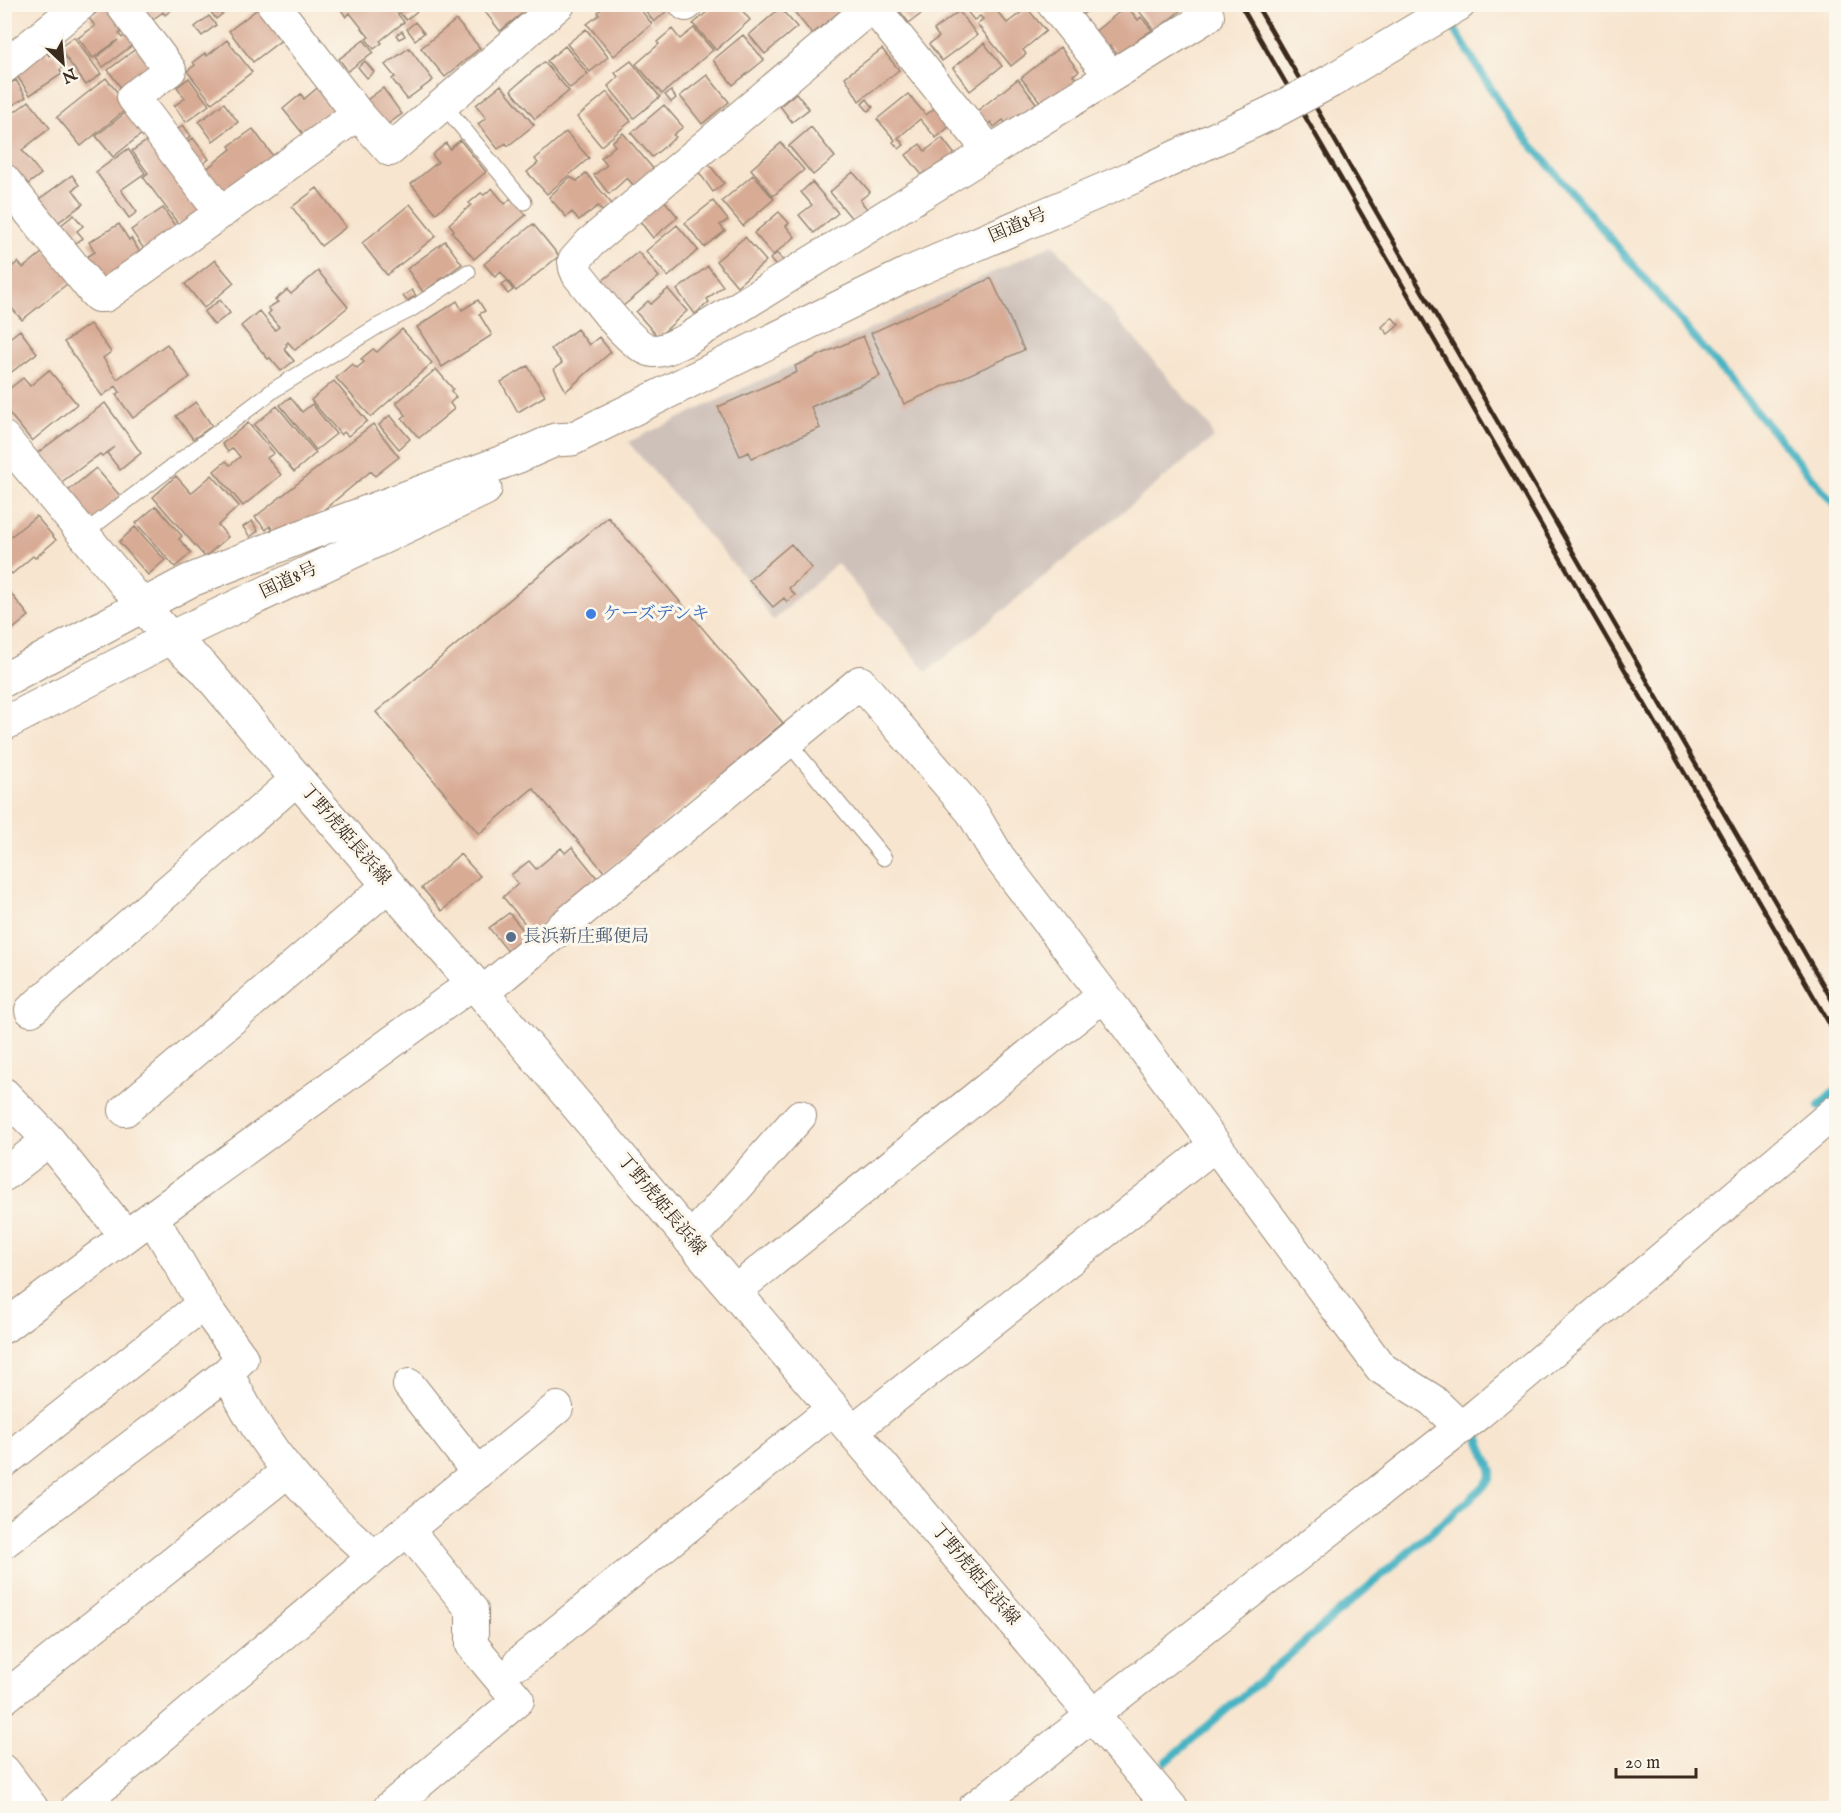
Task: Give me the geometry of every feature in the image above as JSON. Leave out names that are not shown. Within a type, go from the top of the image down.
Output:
[{"type":"main road","name":"国道8号","points":[[4,680],[189,581],[310,533],[519,456],[555,440],[572,439],[907,274],[1142,173],[1271,113],[1331,81],[1459,4]]},
{"type":"main road","name":"国道8号","points":[[4,724],[170,638],[561,452],[572,439]]},
{"type":"main road","name":"丁野虎姫長浜線","points":[[144,607],[170,638],[203,668],[478,988],[1171,1809]]},
{"type":"main road","points":[[4,713],[64,681],[94,677]]},
{"type":"street","points":[[4,67],[81,4]]},
{"type":"street","points":[[121,4],[170,70],[133,97],[221,213]]},
{"type":"street","points":[[287,9],[358,114],[390,150],[560,4]]},
{"type":"street","points":[[1053,4],[1111,76]]},
{"type":"street","points":[[990,152],[872,5],[590,243],[574,261],[575,268],[630,337],[644,348],[660,351],[686,340],[990,152],[1208,16],[1202,4]]},
{"type":"street","points":[[4,180],[98,296],[105,296],[358,114]]},
{"type":"street","points":[[4,438],[144,607]]},
{"type":"street","points":[[4,1327],[152,1217],[478,988],[860,682],[972,812],[998,856],[1381,1368],[1432,1400],[1461,1428]]},
{"type":"street","points":[[31,1010],[297,779]]},
{"type":"street","points":[[125,1110],[388,885]]},
{"type":"street","points":[[734,1292],[1104,995]]},
{"type":"street","points":[[4,1094],[48,1140],[126,1236]]},
{"type":"street","points":[[974,1809],[1461,1428],[1836,1111]]},
{"type":"street","points":[[690,1240],[800,1116]]},
{"type":"street","points":[[4,1175],[48,1140]]},
{"type":"street","points":[[520,1662],[1215,1145]]},
{"type":"street","points":[[4,1542],[227,1373],[242,1358],[202,1304],[152,1217]]},
{"type":"street","points":[[4,1462],[202,1304]]},
{"type":"street","points":[[227,1373],[263,1437],[288,1471],[343,1529],[374,1557]]},
{"type":"street","points":[[409,1385],[478,1473]]},
{"type":"street","points":[[77,1809],[374,1557],[557,1408]]},
{"type":"street","points":[[4,1698],[288,1471]]},
{"type":"street","points":[[389,1809],[519,1700],[472,1645],[472,1610],[408,1530]]},
{"type":"street","points":[[4,1771],[32,1809]]},
{"type":"lane","points":[[442,103],[524,201]]},
{"type":"lane","points":[[83,534],[275,389],[378,326],[410,310],[468,272]]},
{"type":"lane","points":[[787,741],[885,858]]},
{"type":"shaded area","points":[[1053,244],[1210,427],[1213,438],[927,672],[837,563],[773,621],[744,577],[628,442]]},
{"type":"building","points":[[108,4],[129,26],[119,34],[122,38],[134,28],[142,38],[103,67],[96,58],[118,40],[93,58],[78,38],[95,26],[89,18]]},
{"type":"building","points":[[141,4],[175,4],[176,6],[165,15],[163,12],[152,20]]},
{"type":"building","points":[[205,4],[235,4],[216,19]]},
{"type":"building","points":[[337,4],[390,4],[404,22],[380,41],[382,43],[374,49],[366,39],[369,37],[350,13],[346,17]]},
{"type":"building","points":[[392,4],[426,4],[406,20]]},
{"type":"building","points":[[479,4],[526,4],[529,8],[500,31]]},
{"type":"building","points":[[607,4],[636,4],[652,24],[614,56],[587,24],[599,15],[598,12]]},
{"type":"building","points":[[640,4],[675,4],[654,22]]},
{"type":"building","points":[[716,4],[737,4],[750,20],[716,50],[693,24]]},
{"type":"building","points":[[799,4],[839,4],[843,9],[812,34],[793,10]]},
{"type":"building","points":[[898,4],[925,4],[923,6],[925,11],[909,23],[896,6]]},
{"type":"building","points":[[961,4],[1000,4],[995,9],[1007,23],[1027,8],[1046,31],[1023,50],[1026,54],[1011,66],[977,24],[983,19],[980,16],[974,20]]},
{"type":"building","points":[[1068,4],[1101,4],[1096,8],[1094,6],[1078,18]]},
{"type":"building","points":[[1180,5],[1177,7],[1180,11],[1155,31],[1135,6]]},
{"type":"building","points":[[1127,6],[1138,20],[1141,17],[1152,30],[1117,54],[1110,46],[1105,50],[1093,33]]},
{"type":"building","points":[[260,7],[284,38],[253,62],[229,31]]},
{"type":"building","points":[[780,8],[797,27],[765,54],[749,35]]},
{"type":"building","points":[[959,11],[977,35],[942,61],[929,44],[939,37],[934,30]]},
{"type":"building","points":[[209,16],[216,25],[202,36],[195,27]]},
{"type":"building","points":[[456,20],[480,48],[445,77],[421,48]]},
{"type":"building","points":[[415,22],[424,33],[415,40],[407,29]]},
{"type":"building","points":[[694,28],[713,50],[662,94],[636,64],[672,29],[680,39]]},
{"type":"building","points":[[586,29],[608,57],[590,72],[567,44]]},
{"type":"building","points":[[402,31],[405,36],[399,39],[396,35]]},
{"type":"building","points":[[743,35],[764,60],[733,85],[713,60]]},
{"type":"building","points":[[74,37],[101,74],[86,85],[59,48]]},
{"type":"building","points":[[227,40],[252,72],[212,103],[187,71],[195,65],[193,62],[205,53],[207,56]]},
{"type":"building","points":[[364,40],[373,52],[348,71],[339,59]]},
{"type":"building","points":[[984,43],[1002,66],[970,91],[953,68]]},
{"type":"building","points":[[43,46],[49,56],[53,53],[63,67],[60,70],[62,74],[30,95],[15,73]]},
{"type":"building","points":[[565,46],[588,74],[570,88],[547,61]]},
{"type":"building","points":[[1060,47],[1079,71],[1073,75],[1077,80],[1046,109],[1021,78]]},
{"type":"building","points":[[137,48],[158,67],[127,96],[108,70]]},
{"type":"building","points":[[409,48],[433,80],[407,99],[392,79],[395,77],[385,65]]},
{"type":"building","points":[[882,49],[899,70],[859,101],[845,77]]},
{"type":"building","points":[[365,61],[374,72],[367,78],[358,67]]},
{"type":"building","points":[[631,61],[660,97],[634,118],[608,86],[618,77],[615,73]]},
{"type":"building","points":[[544,62],[569,91],[535,119],[511,90]]},
{"type":"building","points":[[707,75],[729,102],[702,124],[680,96]]},
{"type":"building","points":[[106,78],[129,107],[81,146],[57,117]]},
{"type":"building","points":[[189,78],[209,105],[186,122],[174,106],[185,98],[177,87]]},
{"type":"building","points":[[1018,79],[1039,107],[1008,126],[1003,120],[994,127],[991,122],[988,124],[977,111]]},
{"type":"building","points":[[16,80],[26,97],[13,105],[4,87]]},
{"type":"building","points":[[322,84],[344,112],[308,140],[283,109],[301,94],[304,99]]},
{"type":"building","points":[[501,85],[534,125],[508,146],[506,143],[498,149],[478,124],[486,118],[476,105]]},
{"type":"building","points":[[383,88],[402,114],[378,131],[360,105]]},
{"type":"building","points":[[671,91],[676,98],[671,102],[665,95]]},
{"type":"building","points":[[607,92],[631,121],[601,146],[577,117]]},
{"type":"building","points":[[796,93],[809,109],[792,122],[780,106]]},
{"type":"building","points":[[908,94],[926,115],[936,107],[951,125],[936,138],[920,119],[898,138],[904,145],[899,149],[893,142],[895,140],[877,119]]},
{"type":"building","points":[[867,99],[873,107],[868,111],[862,104]]},
{"type":"building","points":[[29,101],[50,128],[22,150],[41,174],[23,188],[4,165],[4,120]]},
{"type":"building","points":[[224,103],[238,122],[213,141],[199,122]]},
{"type":"building","points":[[664,105],[683,127],[673,135],[676,137],[652,157],[631,133]]},
{"type":"building","points":[[134,106],[143,133],[113,157],[96,136]]},
{"type":"building","points":[[183,125],[191,136],[178,146],[169,136]]},
{"type":"building","points":[[811,127],[835,157],[813,175],[789,146]]},
{"type":"building","points":[[253,129],[278,163],[233,201],[204,171],[231,149],[229,146]]},
{"type":"building","points":[[566,132],[589,158],[547,194],[527,172],[538,163],[535,159]]},
{"type":"building","points":[[623,133],[655,171],[635,187],[627,178],[609,194],[594,175],[607,165],[601,158],[615,146],[612,142]]},
{"type":"building","points":[[157,134],[211,208],[182,229],[143,177],[148,173],[132,151]]},
{"type":"building","points":[[193,138],[209,159],[196,169],[180,148]]},
{"type":"building","points":[[942,138],[956,156],[926,180],[906,155],[920,144],[925,151]]},
{"type":"building","points":[[460,140],[486,172],[436,213],[411,184],[438,162],[432,155],[446,143],[450,149]]},
{"type":"building","points":[[781,143],[804,170],[773,196],[751,169]]},
{"type":"building","points":[[128,149],[145,173],[121,190],[137,212],[129,218],[96,172]]},
{"type":"building","points":[[708,163],[724,183],[713,192],[698,171]]},
{"type":"building","points":[[853,172],[870,192],[860,200],[867,209],[853,220],[830,192]]},
{"type":"building","points":[[586,173],[612,204],[602,211],[598,206],[579,220],[572,212],[566,217],[549,197],[570,177],[577,181]]},
{"type":"building","points":[[72,175],[79,185],[73,190],[83,204],[56,224],[38,200]]},
{"type":"building","points":[[753,175],[774,199],[743,226],[722,201]]},
{"type":"building","points":[[812,182],[838,213],[814,233],[799,215],[812,205],[801,192]]},
{"type":"building","points":[[317,188],[346,227],[321,246],[292,207]]},
{"type":"building","points":[[492,188],[505,204],[511,198],[526,215],[474,259],[452,232],[454,230],[449,224],[471,205],[469,203],[481,193],[484,195]]},
{"type":"building","points":[[663,199],[678,217],[653,238],[638,219]]},
{"type":"building","points":[[713,201],[728,220],[720,225],[725,231],[704,247],[685,223]]},
{"type":"building","points":[[410,204],[436,236],[387,275],[362,243]]},
{"type":"building","points":[[163,208],[182,236],[150,258],[131,230]]},
{"type":"building","points":[[779,212],[789,223],[786,226],[795,237],[773,255],[754,233]]},
{"type":"building","points":[[74,215],[83,226],[77,231],[83,238],[70,247],[56,229]]},
{"type":"building","points":[[119,224],[145,260],[104,285],[83,259],[95,252],[89,242]]},
{"type":"building","points":[[533,224],[559,256],[516,291],[501,272],[495,277],[484,264]]},
{"type":"building","points":[[677,225],[698,250],[668,277],[646,251]]},
{"type":"building","points":[[745,237],[766,261],[737,286],[716,261]]},
{"type":"building","points":[[445,241],[462,264],[423,292],[407,269]]},
{"type":"building","points":[[47,249],[72,280],[22,320],[4,299],[4,264],[9,269],[18,262],[23,268]]},
{"type":"building","points":[[638,252],[659,277],[623,306],[602,281]]},
{"type":"building","points":[[777,253],[786,264],[779,270],[770,259]]},
{"type":"building","points":[[215,260],[234,283],[204,308],[185,284]]},
{"type":"building","points":[[708,266],[723,286],[707,299],[709,302],[695,314],[677,290]]},
{"type":"building","points":[[318,271],[348,307],[295,350],[288,342],[284,349],[294,361],[281,371],[241,326],[259,311],[275,330],[279,327],[268,314],[271,311],[268,308],[278,302],[275,300],[287,290],[291,294]]},
{"type":"building","points":[[991,278],[1024,350],[904,404],[871,333]]},
{"type":"building","points":[[507,281],[513,290],[508,294],[501,285]]},
{"type":"building","points":[[668,289],[687,311],[658,337],[636,312],[648,301],[651,304]]},
{"type":"building","points":[[412,290],[416,296],[407,301],[403,296]]},
{"type":"building","points":[[220,300],[230,313],[214,325],[204,312]]},
{"type":"building","points":[[478,300],[485,311],[479,314],[492,335],[442,367],[417,327],[457,301],[462,310]]},
{"type":"building","points":[[1392,317],[1399,325],[1388,334],[1382,327]]},
{"type":"building","points":[[90,324],[111,352],[103,358],[117,379],[167,344],[190,377],[133,418],[116,395],[120,392],[116,386],[102,396],[64,342]]},
{"type":"building","points":[[402,329],[432,363],[371,417],[336,378],[352,364],[357,368],[364,362],[361,359],[373,349],[377,352]]},
{"type":"building","points":[[577,329],[589,345],[599,337],[611,352],[566,391],[554,369],[562,363],[551,349]]},
{"type":"building","points":[[20,330],[37,353],[6,376],[4,374],[4,342]]},
{"type":"building","points":[[863,336],[880,376],[811,407],[820,428],[752,458],[749,452],[740,456],[718,407],[797,372],[795,366]]},
{"type":"building","points":[[528,366],[545,396],[518,412],[501,382]]},
{"type":"building","points":[[436,369],[453,389],[451,391],[456,397],[450,403],[454,409],[419,438],[402,418],[406,415],[396,403]]},
{"type":"building","points":[[49,370],[77,404],[32,441],[4,407],[4,393],[23,378],[30,386]]},
{"type":"building","points":[[334,381],[367,421],[348,436],[344,432],[341,435],[311,400]]},
{"type":"building","points":[[290,397],[302,412],[312,404],[336,434],[316,450],[280,405]]},
{"type":"building","points":[[196,402],[212,426],[193,439],[176,416]]},
{"type":"building","points":[[105,403],[141,453],[120,470],[107,453],[114,447],[102,456],[100,454],[56,486],[32,457]]},
{"type":"building","points":[[277,406],[316,453],[294,472],[254,425]]},
{"type":"building","points":[[390,415],[410,439],[399,449],[379,425]]},
{"type":"building","points":[[248,423],[274,453],[267,458],[281,475],[243,506],[214,471],[226,461],[230,465],[240,457],[233,448],[228,452],[222,444]]},
{"type":"building","points":[[373,424],[399,457],[375,476],[371,471],[316,516],[275,534],[270,526],[266,530],[255,517]]},
{"type":"building","points":[[96,468],[121,497],[93,521],[68,491]]},
{"type":"building","points":[[212,475],[239,506],[218,525],[228,537],[205,557],[153,497],[176,476],[191,493]]},
{"type":"building","points":[[156,506],[182,536],[179,539],[191,553],[175,567],[136,523]]},
{"type":"building","points":[[36,516],[56,540],[12,574],[4,565],[4,542]]},
{"type":"building","name":"ケーズデンキ","points":[[608,517],[783,723],[605,873],[533,788],[479,834],[376,712]]},
{"type":"building","points":[[252,521],[258,531],[250,537],[243,527]]},
{"type":"building","points":[[135,527],[165,560],[148,575],[119,542]]},
{"type":"building","points":[[791,544],[812,568],[789,588],[795,595],[787,602],[784,598],[773,607],[749,580]]},
{"type":"building","points":[[4,585],[29,616],[7,634],[9,637],[4,640]]},
{"type":"building","points":[[572,847],[597,878],[532,932],[503,897],[518,884],[511,875],[529,861],[536,869],[561,848],[565,853]]},
{"type":"building","points":[[460,854],[480,876],[442,911],[422,888]]},
{"type":"building","points":[[509,913],[534,943],[514,959],[489,928]]},
{"type":"waterway","points":[[1455,30],[1509,118],[1836,506]]},
{"type":"waterway","points":[[1819,1106],[1836,1090]]},
{"type":"waterway","points":[[1166,1762],[1480,1490],[1490,1479],[1492,1471],[1476,1431]]},
{"type":"railway","points":[[1240,4],[1836,1035]]},
{"type":"railway","points":[[1256,4],[1836,1007]]},
{"type":"place","name":"ケーズデンキ","points":[[591,614]]},
{"type":"place","name":"長浜新庄郵便局","points":[[511,937]]}]
